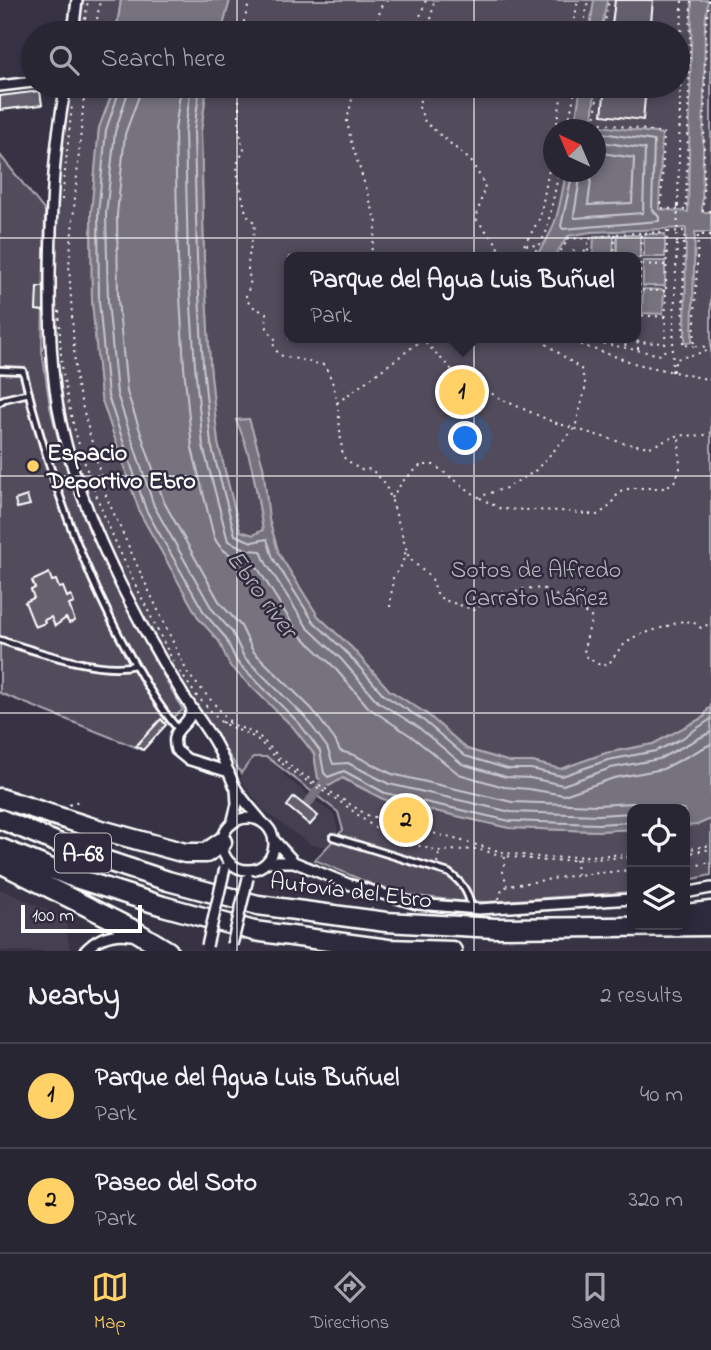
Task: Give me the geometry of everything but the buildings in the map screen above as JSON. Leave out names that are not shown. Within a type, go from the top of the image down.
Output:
[{"type":"highway","points":[[0,798],[185,853],[224,856]]},
{"type":"highway","name":"Autovía del Ebro","points":[[0,819],[92,856],[168,881],[258,905],[386,922],[495,928],[711,926]]},
{"type":"highway","name":"Autovía del Ebro","points":[[0,848],[92,884],[254,931],[388,949],[452,951]]},
{"type":"highway","points":[[0,863],[132,929],[165,951]]},
{"type":"highway","points":[[690,913],[711,911]]},
{"type":"highway","points":[[586,927],[627,922]]},
{"type":"street","points":[[74,21],[77,0]]},
{"type":"street","points":[[0,86],[21,83]]},
{"type":"street","points":[[63,98],[56,132],[50,227],[51,362],[62,424],[76,475],[98,532],[169,674],[205,728],[236,788],[293,862]]},
{"type":"street","points":[[192,708],[191,715],[173,740],[178,754],[229,772]]},
{"type":"street","points":[[181,727],[197,725],[205,728]]},
{"type":"street","points":[[232,824],[237,804],[236,788]]},
{"type":"street","points":[[206,949],[224,856],[225,832],[232,824],[247,818],[263,823]]},
{"type":"street","points":[[232,948],[251,874],[268,862],[274,839]]},
{"type":"street","points":[[224,856],[237,868],[251,874]]},
{"type":"street","points":[[268,862],[293,862],[348,884],[417,904],[472,909],[627,900]]},
{"type":"street","points":[[690,892],[711,888]]},
{"type":"street","points":[[85,951],[97,940],[121,933],[144,939],[165,951]]},
{"type":"lane","points":[[0,370],[23,371],[45,454],[68,521],[112,622],[164,713],[181,727]]},
{"type":"lane","points":[[0,402],[29,393]]},
{"type":"lane","points":[[0,640],[81,663],[123,668],[135,664]]},
{"type":"lane","points":[[333,837],[449,873],[461,881],[468,892],[472,909]]},
{"type":"path","points":[[85,21],[88,0]]},
{"type":"path","points":[[97,21],[100,0]]},
{"type":"path","points":[[244,21],[250,0]]},
{"type":"path","points":[[377,21],[383,0]]},
{"type":"path","points":[[418,21],[426,0]]},
{"type":"path","points":[[431,21],[434,0]]},
{"type":"path","points":[[574,21],[578,0]]},
{"type":"path","points":[[585,21],[588,0]]},
{"type":"path","points":[[605,21],[609,0]]},
{"type":"path","points":[[682,0],[682,21]]},
{"type":"path","points":[[690,42],[691,0]]},
{"type":"path","points":[[709,0],[705,51],[703,211],[711,211]]},
{"type":"path","points":[[61,205],[73,98]]},
{"type":"path","points":[[84,98],[69,265],[76,382],[106,496],[141,574],[188,674],[231,723]]},
{"type":"path","points":[[239,98],[239,130],[244,150],[237,164],[238,177],[245,209],[255,223],[250,244],[247,300],[252,306],[266,313],[267,328],[275,339],[274,344],[279,355],[324,365],[335,386],[343,457],[360,470],[371,469],[384,482],[409,558],[432,579],[438,596],[475,610],[493,595],[503,592],[513,593],[526,588],[547,589],[565,605],[592,618],[583,648],[585,656],[598,664],[608,665],[621,647],[636,636],[683,621],[693,622],[701,628],[711,623]]},
{"type":"path","points":[[352,98],[347,121],[377,223],[371,252]]},
{"type":"path","points":[[420,98],[419,107],[425,122],[471,161],[485,185],[476,219],[498,245],[497,252]]},
{"type":"path","points":[[558,119],[561,98]]},
{"type":"path","points":[[569,119],[574,98]]},
{"type":"path","points":[[597,98],[594,122],[664,133],[661,208],[686,210],[689,98]]},
{"type":"path","points":[[672,373],[680,98]]},
{"type":"path","points":[[520,252],[541,218],[547,182]]},
{"type":"path","points":[[535,252],[546,233],[557,182]]},
{"type":"path","points":[[560,252],[569,238],[588,239],[615,234],[684,231],[683,345],[711,348]]},
{"type":"path","points":[[602,343],[661,355],[665,350],[667,232]]},
{"type":"path","points":[[641,233],[641,264],[667,265]]},
{"type":"path","points":[[614,252],[615,234]]},
{"type":"path","points":[[694,346],[698,235],[711,235]]},
{"type":"path","points":[[584,252],[588,239]]},
{"type":"path","points":[[588,239],[588,252]]},
{"type":"path","points":[[524,246],[531,244],[538,248]]},
{"type":"path","points":[[573,252],[577,246]]},
{"type":"path","points":[[641,290],[666,291]]},
{"type":"path","points":[[59,301],[62,365],[75,426],[92,481],[124,562],[175,665],[197,695],[222,723],[256,738],[275,759],[367,815],[505,854]]},
{"type":"path","points":[[641,315],[666,317]]},
{"type":"path","points":[[337,402],[415,343]]},
{"type":"path","points":[[427,343],[455,373],[531,414],[575,428],[623,443],[650,447],[679,435],[701,436],[711,433]]},
{"type":"path","points":[[478,497],[506,488],[534,472],[575,428],[586,386],[581,369],[545,343]]},
{"type":"path","points":[[575,343],[672,373],[711,380]]},
{"type":"path","points":[[608,343],[612,345]]},
{"type":"path","points":[[625,347],[627,343]]},
{"type":"path","points":[[638,350],[639,343],[665,343]]},
{"type":"path","points":[[672,373],[676,359],[711,348]]},
{"type":"path","points":[[391,498],[404,480],[421,465],[434,465],[478,497],[501,509],[597,515],[608,508],[620,491],[632,488],[664,488],[674,482],[680,470],[679,435]]},
{"type":"path","points":[[390,607],[393,578],[402,565],[406,549]]},
{"type":"path","points":[[222,723],[225,721],[258,735],[278,756],[313,783]]},
{"type":"path","points":[[326,791],[388,838],[439,851],[475,849],[547,861],[627,856]]},
{"type":"path","points":[[690,849],[711,847]]},
{"type":"path","points":[[690,853],[711,847]]},
{"type":"path","points":[[436,868],[439,851]]},
{"type":"path","points":[[505,854],[503,872],[507,886]]},
{"type":"path","points":[[576,858],[577,875]]},
{"type":"path","points":[[689,867],[711,862]]},
{"type":"path","points":[[498,908],[500,892],[507,886],[627,870]]},
{"type":"shaded area","points":[[253,757],[267,757],[289,780],[334,815],[338,831],[326,846],[311,845],[263,810],[241,780],[241,773]]},
{"type":"shaded area","points":[[0,889],[65,918],[70,951],[0,951]]},
{"type":"green space","points":[[71,0],[121,0],[118,21],[68,21]]},
{"type":"green space","name":"Sotos de Alfredo Carrato Ibáñez","points":[[230,0],[711,0],[711,707],[704,717],[653,744],[606,753],[561,769],[532,762],[510,762],[467,749],[427,714],[389,690],[352,648],[318,616],[279,554],[269,520],[263,466],[249,419],[237,420],[250,460],[263,530],[253,535],[240,531],[218,443],[204,259],[201,131],[205,98],[690,98],[690,21],[224,21]]},
{"type":"green space","points":[[59,98],[110,98],[99,128],[91,216],[92,301],[101,397],[140,513],[199,619],[219,641],[231,666],[293,727],[314,754],[318,778],[342,778],[383,799],[509,828],[627,829],[627,892],[487,902],[459,901],[392,893],[315,860],[343,830],[338,812],[267,757],[253,757],[241,773],[202,716],[192,708],[116,571],[76,475],[51,362],[50,155]]},
{"type":"green space","name":"Espacio Deportivo Ebro","points":[[0,155],[45,211],[42,351],[50,407],[59,442],[89,531],[146,645],[183,710],[165,723],[143,750],[0,693]]},
{"type":"green space","points":[[711,819],[711,875],[690,880],[690,867],[690,822]]},
{"type":"water","points":[[121,0],[230,0],[224,21],[118,21]]},
{"type":"water","points":[[594,0],[607,0],[603,21],[591,21]]},
{"type":"water","points":[[692,0],[708,0],[705,25],[702,212],[711,212],[711,232],[695,232],[692,342],[685,343],[686,228],[591,232],[568,236],[557,252],[538,252],[553,228],[564,182],[606,182],[606,127],[662,134],[659,209],[688,212]]},
{"type":"water","name":"Ebro river","points":[[110,98],[205,98],[201,131],[210,365],[218,443],[240,531],[253,535],[263,530],[250,460],[236,420],[249,419],[263,466],[269,520],[279,554],[318,616],[352,648],[389,690],[427,714],[467,749],[510,762],[532,762],[561,769],[606,753],[653,744],[704,717],[711,707],[711,819],[690,826],[690,804],[627,804],[627,829],[509,828],[383,799],[343,778],[329,786],[318,778],[314,754],[293,727],[230,666],[219,641],[199,619],[140,513],[101,397],[92,301],[91,214],[99,128]]},
{"type":"water","points":[[579,98],[594,98],[592,119],[576,119]]},
{"type":"water","points":[[644,234],[665,234],[665,257],[644,257]]},
{"type":"water","points":[[617,235],[640,235],[640,252],[617,252]]},
{"type":"water","points":[[594,236],[614,236],[613,252],[593,252]]},
{"type":"water","points":[[643,261],[665,261],[665,286],[643,286]]},
{"type":"water","points":[[643,289],[664,290],[663,314],[642,313]]},
{"type":"waterway","points":[[306,806],[324,782]]},
{"type":"place","name":"Parque del Agua Luis Buñuel","points":[[462,392]]},
{"type":"place","name":"Espacio Deportivo Ebro","points":[[33,466]]},
{"type":"place","name":"Paseo del Soto","points":[[406,820]]}]
